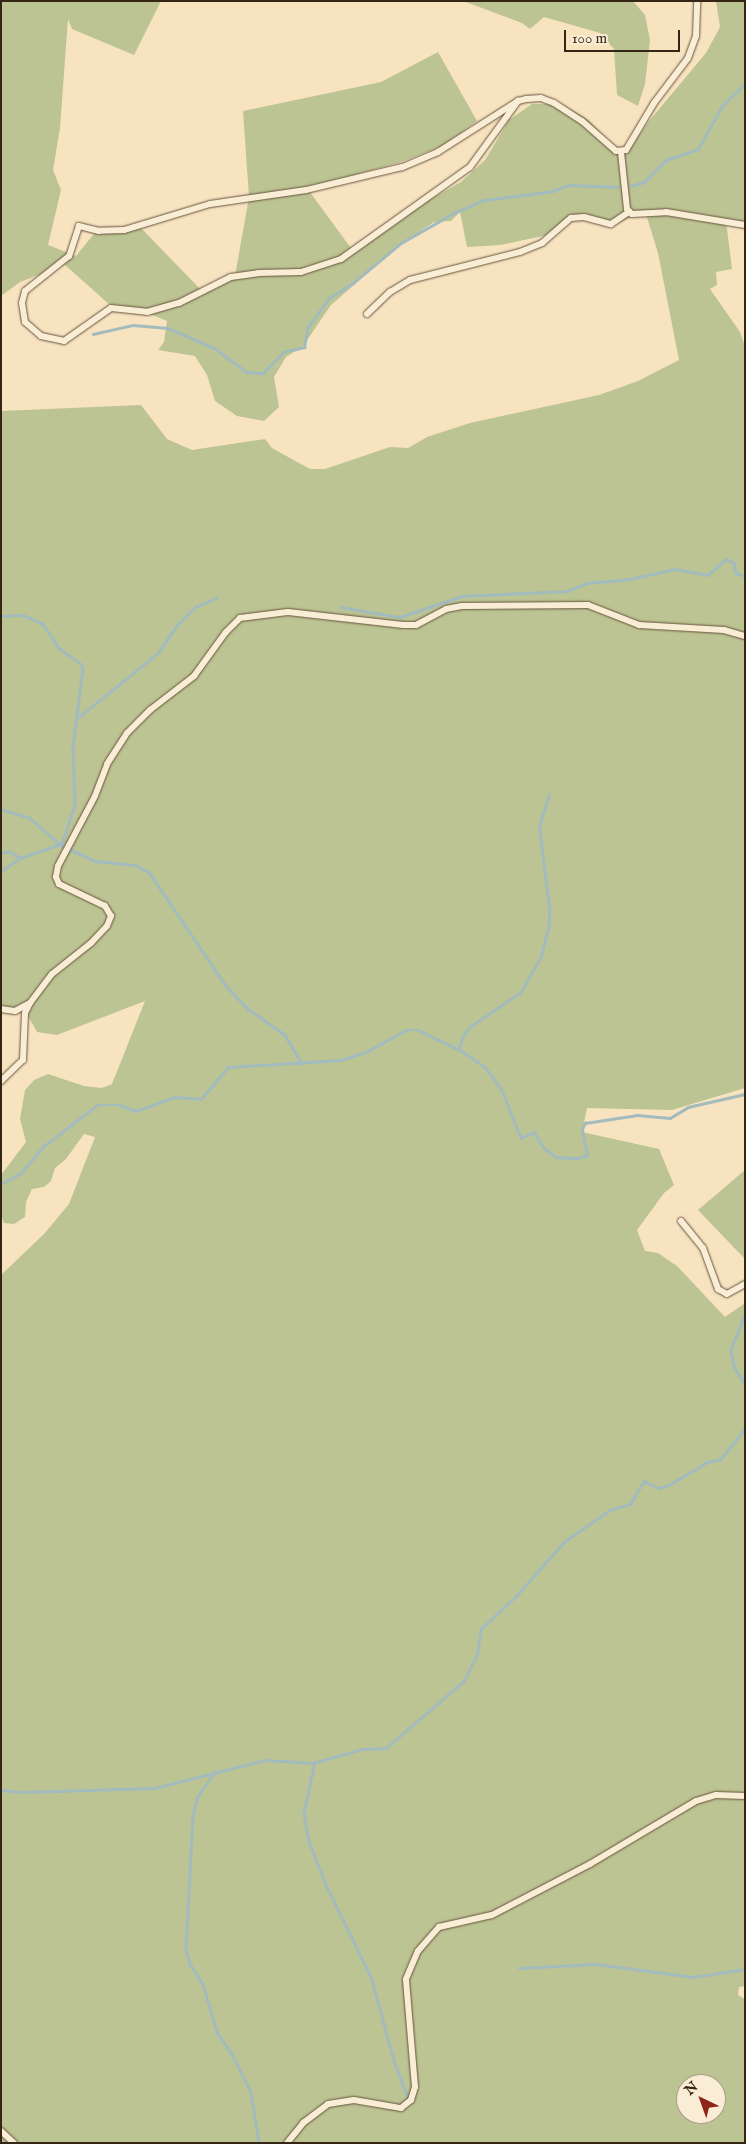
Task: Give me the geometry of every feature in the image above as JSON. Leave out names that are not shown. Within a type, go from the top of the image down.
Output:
[{"type":"street","points":[[621,152],[631,145],[654,103],[688,58],[696,36],[698,1]]},
{"type":"street","points":[[518,102],[470,167],[341,259],[301,272],[258,273],[231,277],[179,303],[147,312],[111,308],[64,341],[40,336],[25,322],[22,303],[25,291],[69,256],[79,226],[99,231],[124,230],[221,202],[306,190],[402,168],[438,152],[518,102],[532,97],[554,103],[621,152],[629,212]]},
{"type":"street","points":[[629,212],[637,215],[666,212],[745,225]]},
{"type":"street","points":[[367,314],[390,292],[410,280],[520,252],[542,243],[571,218],[584,217],[611,224],[629,212]]},
{"type":"street","points":[[1,1081],[23,1060],[25,1013],[30,1003],[52,974],[91,943],[110,921],[105,906],[67,890],[56,877],[62,856],[95,796],[106,764],[137,720],[194,676],[226,632],[240,618],[288,612],[403,625],[416,624],[446,609],[462,606],[588,605],[620,620],[649,626],[714,629],[745,636]]},
{"type":"street","points":[[1,1009],[15,1011],[30,1003]]},
{"type":"street","points":[[681,1221],[703,1248],[722,1293],[734,1292],[745,1284]]},
{"type":"street","points":[[287,2143],[303,2123],[328,2104],[354,2100],[401,2108],[412,2100],[415,2087],[406,1979],[418,1951],[439,1928],[492,1915],[590,1864],[696,1801],[716,1794],[745,1796]]},
{"type":"street","points":[[1,2131],[14,2143]]},
{"type":"green space","points":[[1,1],[161,1],[134,55],[72,29],[68,19],[60,128],[53,170],[61,190],[48,245],[76,256],[97,230],[140,227],[202,291],[235,276],[249,197],[243,111],[381,82],[438,52],[477,121],[444,145],[404,161],[307,188],[353,251],[408,212],[461,182],[485,160],[509,120],[532,104],[560,104],[589,120],[614,147],[628,151],[649,121],[706,53],[720,27],[716,1],[745,1],[745,225],[726,221],[732,269],[716,272],[717,285],[710,289],[740,332],[745,346],[745,1088],[672,1110],[587,1108],[582,1132],[659,1149],[674,1185],[664,1193],[637,1230],[645,1251],[658,1253],[677,1266],[725,1317],[745,1303],[745,1986],[739,1987],[738,1995],[745,1999],[745,2143],[1,2143],[1,1275],[44,1234],[69,1204],[95,1137],[84,1134],[66,1159],[55,1168],[51,1181],[44,1187],[32,1189],[26,1202],[25,1217],[14,1224],[4,1223],[1,1215],[1,1175],[26,1142],[20,1119],[25,1090],[34,1080],[48,1074],[84,1086],[102,1088],[112,1084],[145,1001],[57,1035],[37,1032],[27,1014],[1,1005],[1,411],[141,405],[167,439],[192,450],[265,439],[272,448],[310,469],[325,469],[390,447],[408,448],[427,437],[470,423],[599,395],[638,381],[679,360],[658,253],[645,211],[614,225],[571,214],[547,235],[501,245],[467,247],[460,212],[451,221],[434,222],[402,243],[331,305],[303,346],[286,357],[274,377],[279,407],[264,421],[237,416],[215,401],[207,375],[195,356],[158,350],[164,342],[167,321],[135,308],[110,305],[65,265],[20,282],[1,296]]},
{"type":"green space","points":[[463,1],[633,1],[645,15],[650,40],[645,84],[638,106],[617,95],[614,49],[600,33],[544,17],[530,29],[522,23]]},
{"type":"green space","points":[[745,1170],[745,1259],[698,1210]]},
{"type":"waterway","points":[[631,186],[644,182],[666,160],[698,149],[722,106],[745,84]]},
{"type":"waterway","points":[[93,334],[133,325],[168,328],[216,349],[247,372],[263,373],[283,352],[304,347],[308,327],[329,298],[353,283],[401,243],[452,214],[484,200],[553,191],[569,185],[618,187]]},
{"type":"waterway","points":[[340,607],[400,617],[462,596],[567,591],[588,583],[630,579],[675,569],[708,575],[726,559],[734,563],[736,573],[745,576]]},
{"type":"waterway","points":[[79,717],[158,653],[176,626],[195,607],[216,598]]},
{"type":"waterway","points":[[1,616],[23,615],[43,624],[59,648],[81,664],[83,669],[73,746],[75,805],[62,845]]},
{"type":"waterway","points":[[458,1049],[464,1034],[471,1026],[521,992],[541,956],[549,925],[549,907],[539,827],[549,795]]},
{"type":"waterway","points":[[1,809],[30,818],[62,846],[95,861],[135,865],[149,872],[227,987],[247,1008],[285,1035],[302,1063]]},
{"type":"waterway","points":[[1,871],[20,858],[61,844]]},
{"type":"waterway","points":[[1,853],[9,851],[20,858]]},
{"type":"waterway","points":[[1,1184],[21,1173],[44,1146],[97,1105],[120,1105],[136,1111],[175,1097],[201,1099],[228,1067],[341,1060],[368,1051],[406,1030],[418,1030],[462,1051],[485,1067],[501,1088],[521,1138],[534,1132],[544,1148],[556,1157],[578,1158],[587,1155],[582,1129],[585,1123],[637,1115],[670,1118],[688,1107],[745,1094]]},
{"type":"waterway","points":[[745,1315],[731,1350],[734,1367],[745,1384]]},
{"type":"waterway","points":[[1,1790],[23,1792],[155,1788],[265,1760],[313,1763],[362,1749],[386,1748],[464,1681],[477,1654],[481,1629],[517,1595],[565,1541],[610,1510],[630,1504],[644,1481],[659,1488],[669,1485],[707,1462],[721,1459],[745,1428]]},
{"type":"waterway","points":[[315,1762],[304,1813],[309,1841],[327,1887],[372,1979],[394,2061],[408,2097]]},
{"type":"waterway","points":[[216,1771],[198,1797],[193,1816],[186,1950],[190,1964],[203,1984],[217,2032],[232,2054],[251,2092],[259,2143]]},
{"type":"waterway","points":[[519,1968],[596,1964],[693,1977],[745,1969]]}]
